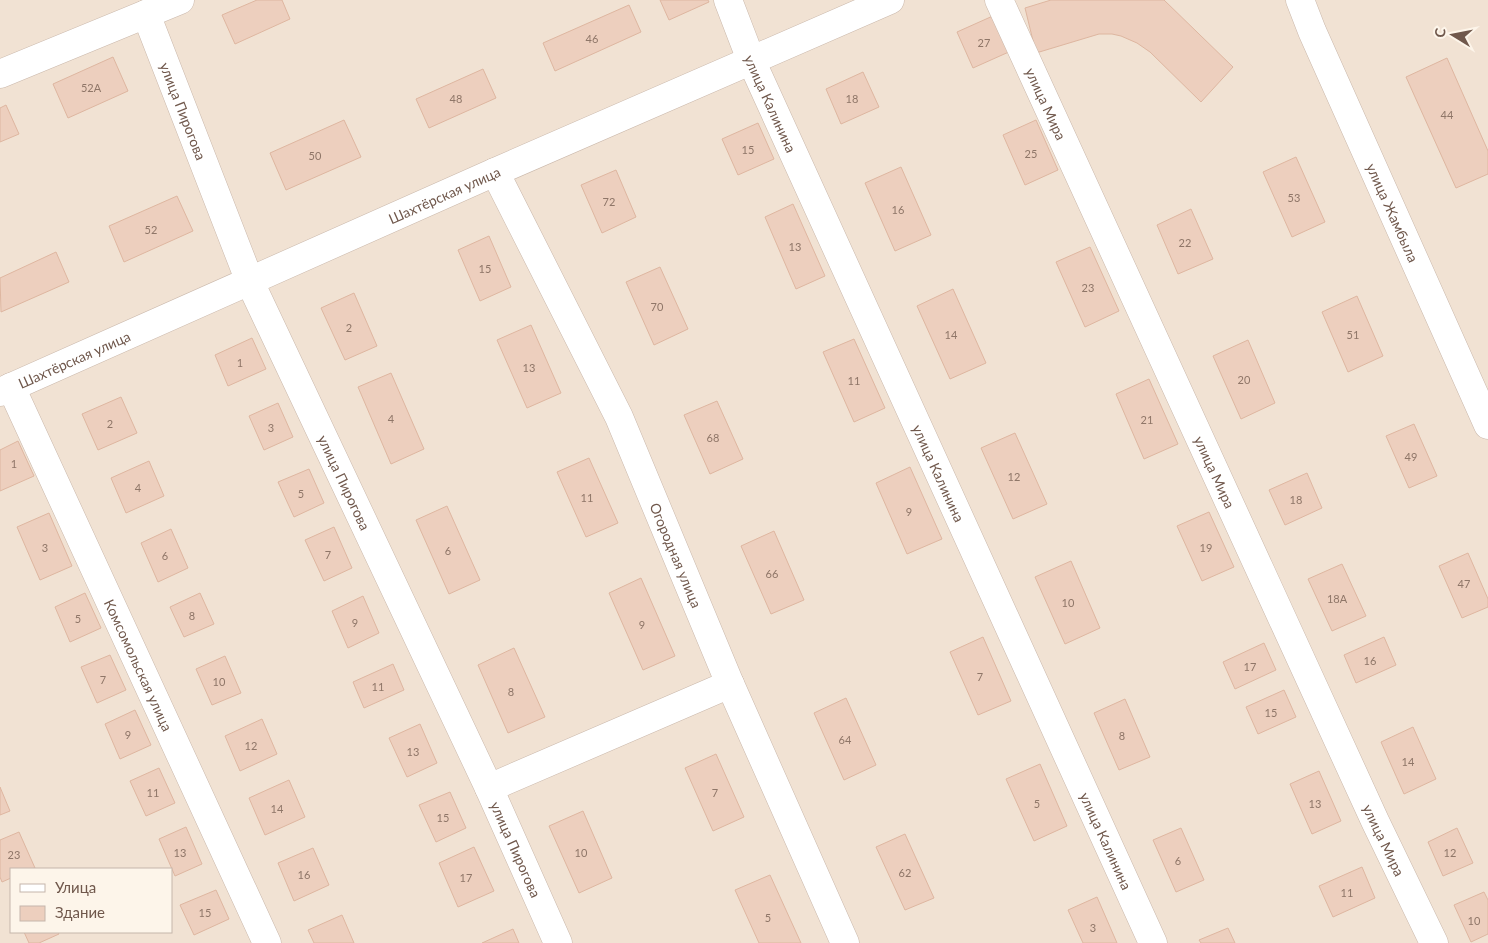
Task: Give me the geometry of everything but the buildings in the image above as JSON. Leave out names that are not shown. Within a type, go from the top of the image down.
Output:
[{"type":"street","points":[[0,74],[180,0]]},
{"type":"street","name":"улица Калинина","points":[[728,0],[751,60],[1153,943]]},
{"type":"street","name":"Шахтёрская улица","points":[[6,390],[495,172],[890,0]]},
{"type":"street","name":"улица Мира","points":[[999,0],[1371,812],[1434,943]]},
{"type":"street","name":"улица Жамбыла","points":[[1300,0],[1312,32],[1488,425]]},
{"type":"street","name":"улица Пирогова","points":[[146,14],[250,282],[489,788],[558,943]]},
{"type":"street","name":"Огородная улица","points":[[495,172],[619,417],[730,684],[845,943]]},
{"type":"street","name":"Комсомольская улица","points":[[6,390],[267,943]]},
{"type":"street","points":[[489,788],[730,684]]},
{"type":"shaded area","points":[[0,0],[1488,0],[1488,943],[0,943]]}]
